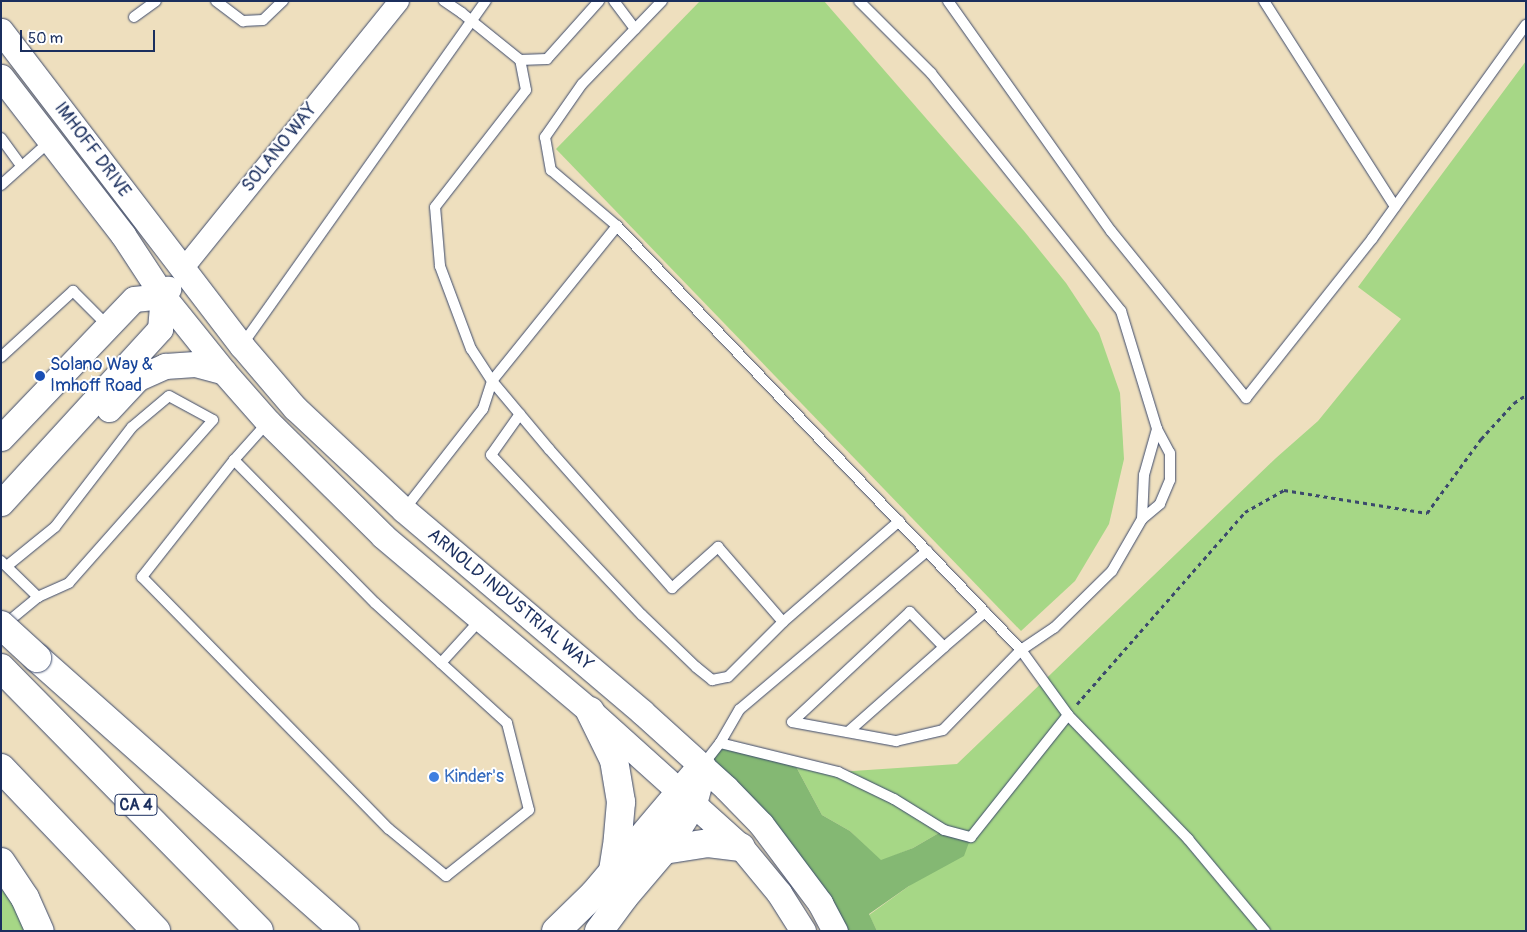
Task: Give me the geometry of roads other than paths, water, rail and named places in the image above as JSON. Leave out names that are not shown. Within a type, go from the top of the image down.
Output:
[{"type":"highway","points":[[1,626],[345,931]]},
{"type":"highway","name":"CA 4","points":[[7,674],[259,931]]},
{"type":"highway","points":[[590,711],[614,760],[622,802],[612,870]]},
{"type":"highway","points":[[599,931],[624,897],[664,850],[702,766]]},
{"type":"highway","points":[[1,768],[156,931]]},
{"type":"highway","points":[[556,931],[594,894],[612,870],[687,798]]},
{"type":"highway","points":[[664,850],[708,843],[741,848]]},
{"type":"highway","points":[[1,862],[25,898],[40,931]]},
{"type":"street","name":"SOLANO WAY","points":[[162,296],[399,1]]},
{"type":"street","name":"IMHOFF DRIVE","points":[[1,31],[183,269]]},
{"type":"street","name":"IMHOFF DRIVE","points":[[1,77],[123,235],[162,296]]},
{"type":"street","name":"ARNOLD INDUSTRIAL WAY","points":[[183,269],[242,346],[295,408],[404,510],[642,712],[702,766],[761,824],[820,903],[835,931]]},
{"type":"street","name":"ARNOLD INDUSTRIAL WAY","points":[[162,296],[268,422],[383,536],[590,711],[741,848],[779,893],[803,931]]},
{"type":"street","points":[[1,438],[134,298],[162,296],[160,329],[9,494]]},
{"type":"street","points":[[9,494],[41,479],[138,378],[165,366],[195,364],[224,372]]},
{"type":"lane","points":[[134,17],[156,1]]},
{"type":"lane","points":[[216,1],[243,21],[263,20],[283,1]]},
{"type":"lane","points":[[444,1],[471,20],[520,60],[526,90],[435,207],[440,266],[471,348],[492,381],[672,588],[718,547],[783,622]]},
{"type":"lane","points":[[242,346],[486,1]]},
{"type":"lane","points":[[520,60],[546,58],[599,1]]},
{"type":"lane","points":[[614,1],[635,29]]},
{"type":"lane","points":[[662,1],[582,84],[545,137],[551,170],[617,226],[900,521],[1021,650],[1068,715],[1188,839],[1265,931]]},
{"type":"lane","points":[[860,1],[931,73],[1121,311],[1157,429],[1170,453],[1170,480],[1160,504],[1142,519],[1112,571],[1054,628],[1021,650],[943,730],[896,741],[792,722],[910,612],[944,647]]},
{"type":"lane","points":[[948,1],[1111,231],[1246,398],[1395,207],[1526,25]]},
{"type":"lane","points":[[1264,1],[1395,207]]},
{"type":"lane","points":[[1,138],[21,166]]},
{"type":"lane","points":[[1,185],[51,141]]},
{"type":"lane","points":[[404,510],[484,409],[492,381],[617,226]]},
{"type":"lane","points":[[1,357],[72,291],[107,325]]},
{"type":"lane","points":[[1,626],[38,597],[69,583],[213,420],[169,396],[132,428],[54,527],[4,564],[38,597]]},
{"type":"lane","points":[[520,414],[491,455],[642,615],[696,668],[712,680],[728,677],[783,622],[900,521]]},
{"type":"lane","points":[[234,460],[375,604],[507,723],[529,810],[446,876],[389,829],[142,577],[234,460],[268,422]]},
{"type":"lane","points":[[1142,519],[1144,475],[1157,429]]},
{"type":"lane","points":[[702,766],[720,743],[740,709],[927,551]]},
{"type":"lane","points":[[848,732],[985,612]]},
{"type":"lane","points":[[441,663],[482,619]]},
{"type":"lane","points":[[720,743],[838,772],[894,799],[944,830],[971,837],[1068,715]]},
{"type":"place","name":"Solano Way & Imhoff Road","points":[[40,376]]},
{"type":"place","name":"Kinder's","points":[[434,777]]}]
